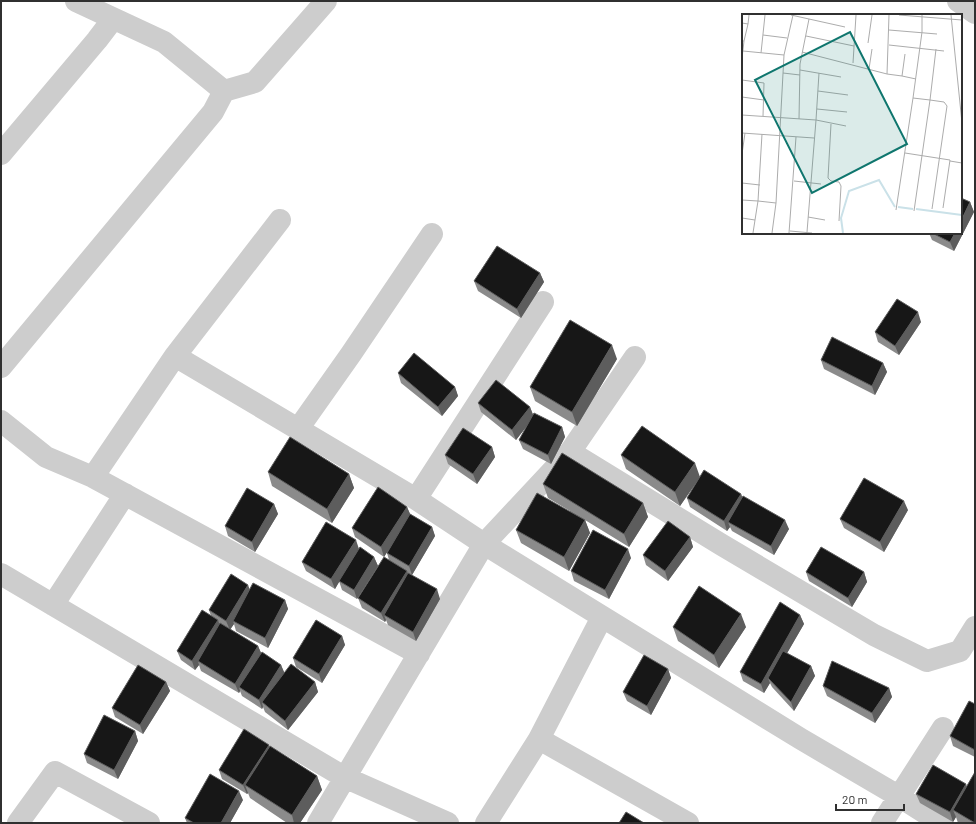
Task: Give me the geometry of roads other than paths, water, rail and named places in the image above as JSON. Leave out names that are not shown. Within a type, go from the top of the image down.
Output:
[{"type":"street","points":[[76,1],[164,42],[224,91]]},
{"type":"street","points":[[1,367],[213,112],[224,91],[255,82],[326,1]]},
{"type":"street","points":[[958,1],[975,13]]},
{"type":"street","points":[[1,154],[114,20]]},
{"type":"street","points":[[93,476],[175,356],[280,220]]},
{"type":"street","points":[[298,429],[351,354],[432,234]]},
{"type":"street","points":[[416,500],[543,302]]},
{"type":"street","points":[[175,356],[416,500],[602,617],[941,823]]},
{"type":"street","points":[[318,823],[484,544],[570,452],[635,357]]},
{"type":"street","points":[[1,421],[46,457],[93,476],[419,654]]},
{"type":"street","points":[[570,452],[722,545],[874,635],[927,661],[960,651],[975,627]]},
{"type":"street","points":[[53,605],[125,494]]},
{"type":"street","points":[[1,574],[344,777],[448,823]]},
{"type":"street","points":[[486,823],[539,739],[602,617]]},
{"type":"street","points":[[882,823],[943,728]]},
{"type":"street","points":[[539,739],[688,823]]},
{"type":"street","points":[[18,823],[56,772],[149,823]]}]
